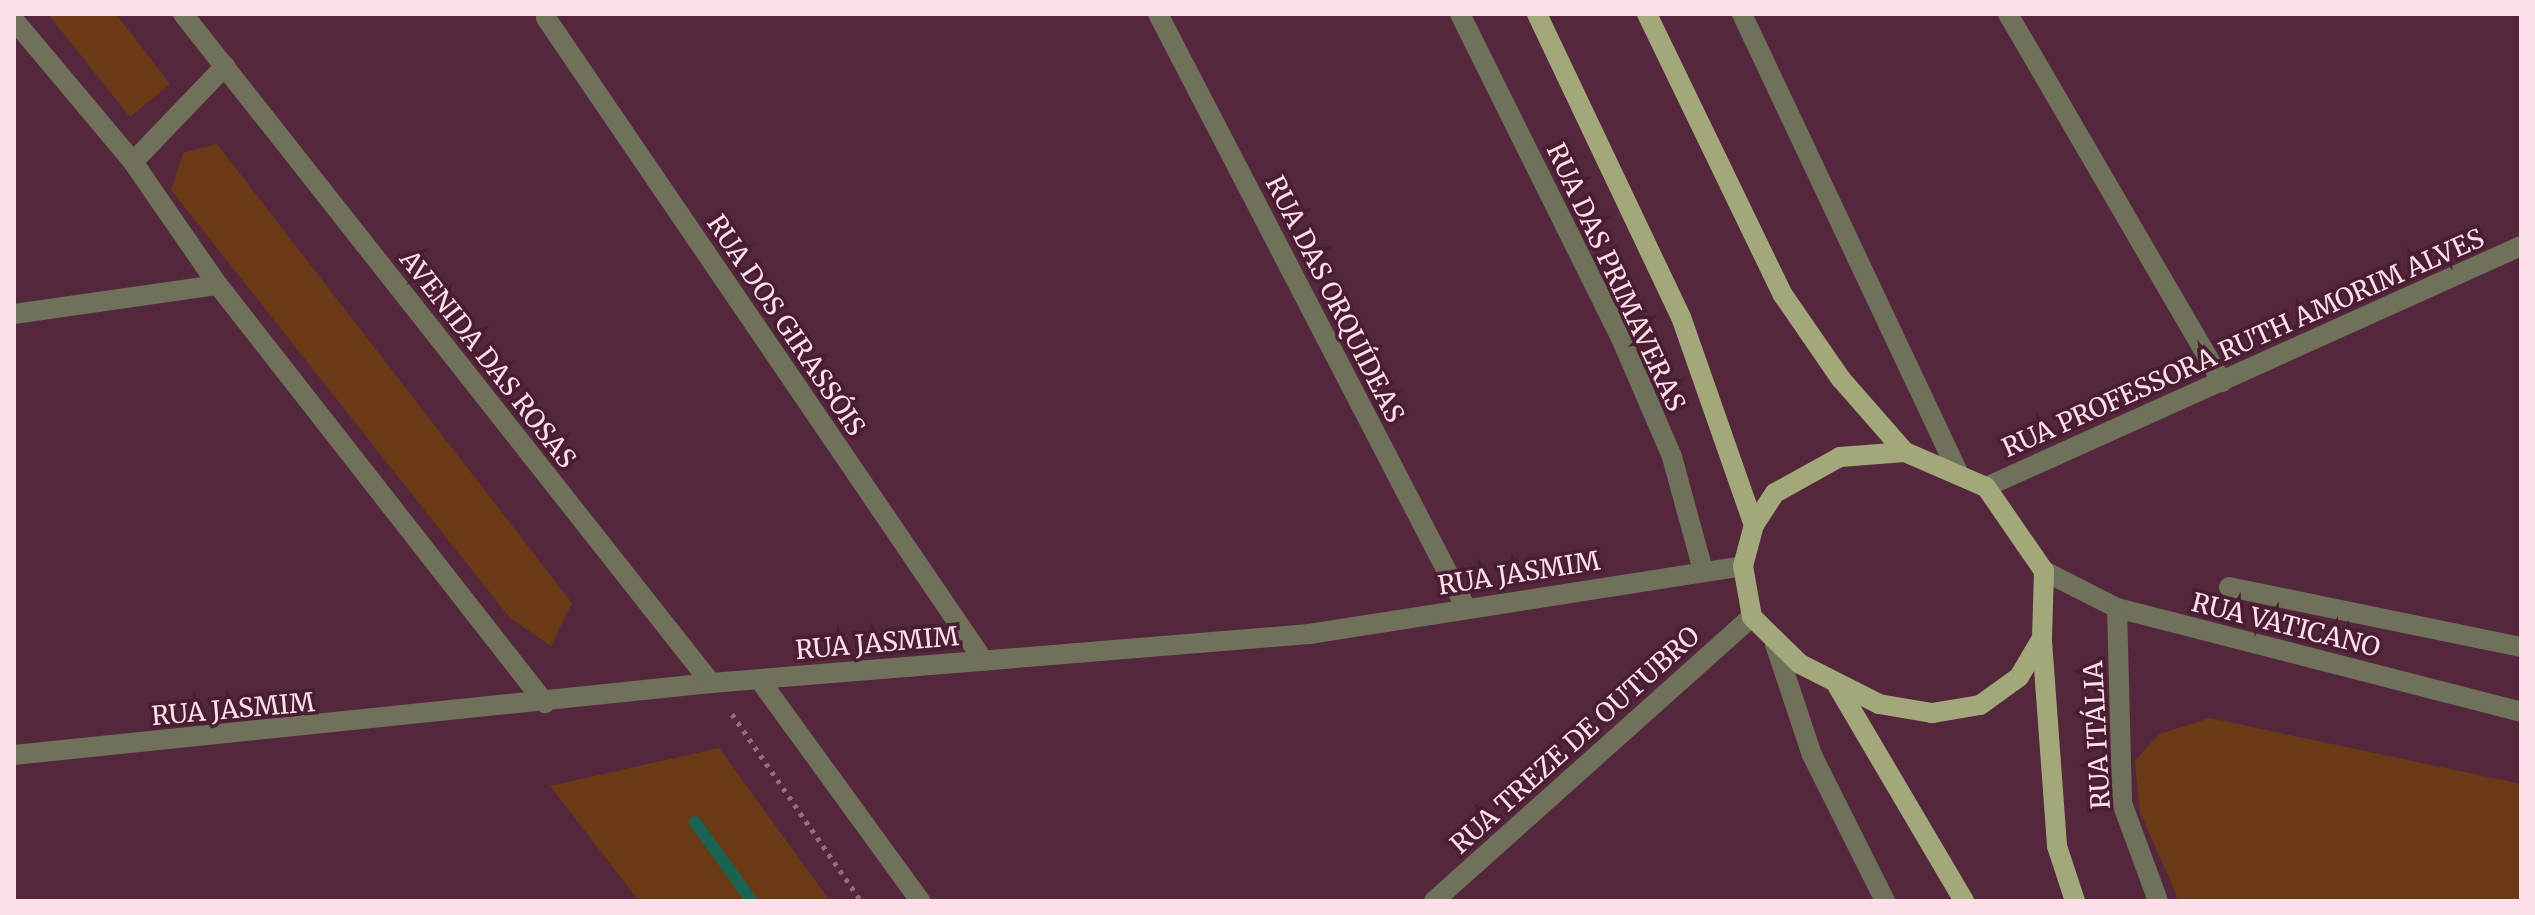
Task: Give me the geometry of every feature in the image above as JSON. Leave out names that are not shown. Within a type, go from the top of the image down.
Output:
[{"type":"main road","points":[[1537,14],[1681,317],[1754,525]]},
{"type":"main road","points":[[1647,14],[1783,295],[1841,379],[1905,452]]},
{"type":"main road","points":[[2042,638],[2019,677],[1980,705],[1932,713],[1879,704],[1838,687],[1775,644],[1752,617],[1743,566],[1754,525],[1775,493],[1812,469],[1871,451],[1905,452],[1958,472],[1986,487],[2044,571],[2042,638],[2057,846],[2075,901]]},
{"type":"main road","points":[[1838,687],[1964,901]]},
{"type":"street","name":"AVENIDA DAS ROSAS","points":[[183,14],[711,683]]},
{"type":"street","name":"RUA DAS ORQUÍDEAS","points":[[1158,14],[1466,608]]},
{"type":"street","name":"RUA DAS PRIMAVERAS","points":[[1460,14],[1623,343],[1672,457],[1703,570]]},
{"type":"street","points":[[1742,14],[1958,472]]},
{"type":"street","points":[[2008,14],[2222,382]]},
{"type":"street","name":"RUA DOS GIRASSÓIS","points":[[546,18],[984,661]]},
{"type":"street","points":[[14,20],[133,162],[218,285],[545,703]]},
{"type":"street","points":[[133,162],[225,66]]},
{"type":"street","name":"RUA PROFESSORA RUTH AMORIM ALVES","points":[[1986,487],[2521,246]]},
{"type":"street","points":[[14,314],[218,285]]},
{"type":"street","name":"RUA JASMIM","points":[[14,755],[545,703],[711,683],[1309,634],[1743,566]]},
{"type":"street","name":"RUA VATICANO","points":[[2044,571],[2117,608],[2521,712]]},
{"type":"street","points":[[2229,587],[2521,647]]},
{"type":"street","name":"RUA ITÁLIA","points":[[2117,608],[2122,803],[2158,901]]},
{"type":"street","name":"RUA TREZE DE OUTUBRO","points":[[1434,901],[1752,617]]},
{"type":"street","points":[[1775,644],[1812,755],[1885,901]]},
{"type":"street","points":[[759,679],[920,901]]},
{"type":"path","points":[[711,683],[861,901]]},
{"type":"shaded area","points":[[48,14],[116,14],[170,84],[130,117]]},
{"type":"shaded area","points":[[217,144],[572,603],[551,646],[510,618],[171,190],[183,153]]},
{"type":"shaded area","points":[[2210,718],[2521,784],[2521,901],[2179,901],[2140,812],[2135,761],[2159,734]]},
{"type":"shaded area","points":[[719,748],[830,901],[639,901],[550,786]]},
{"type":"waterway","points":[[695,822],[752,901]]}]
